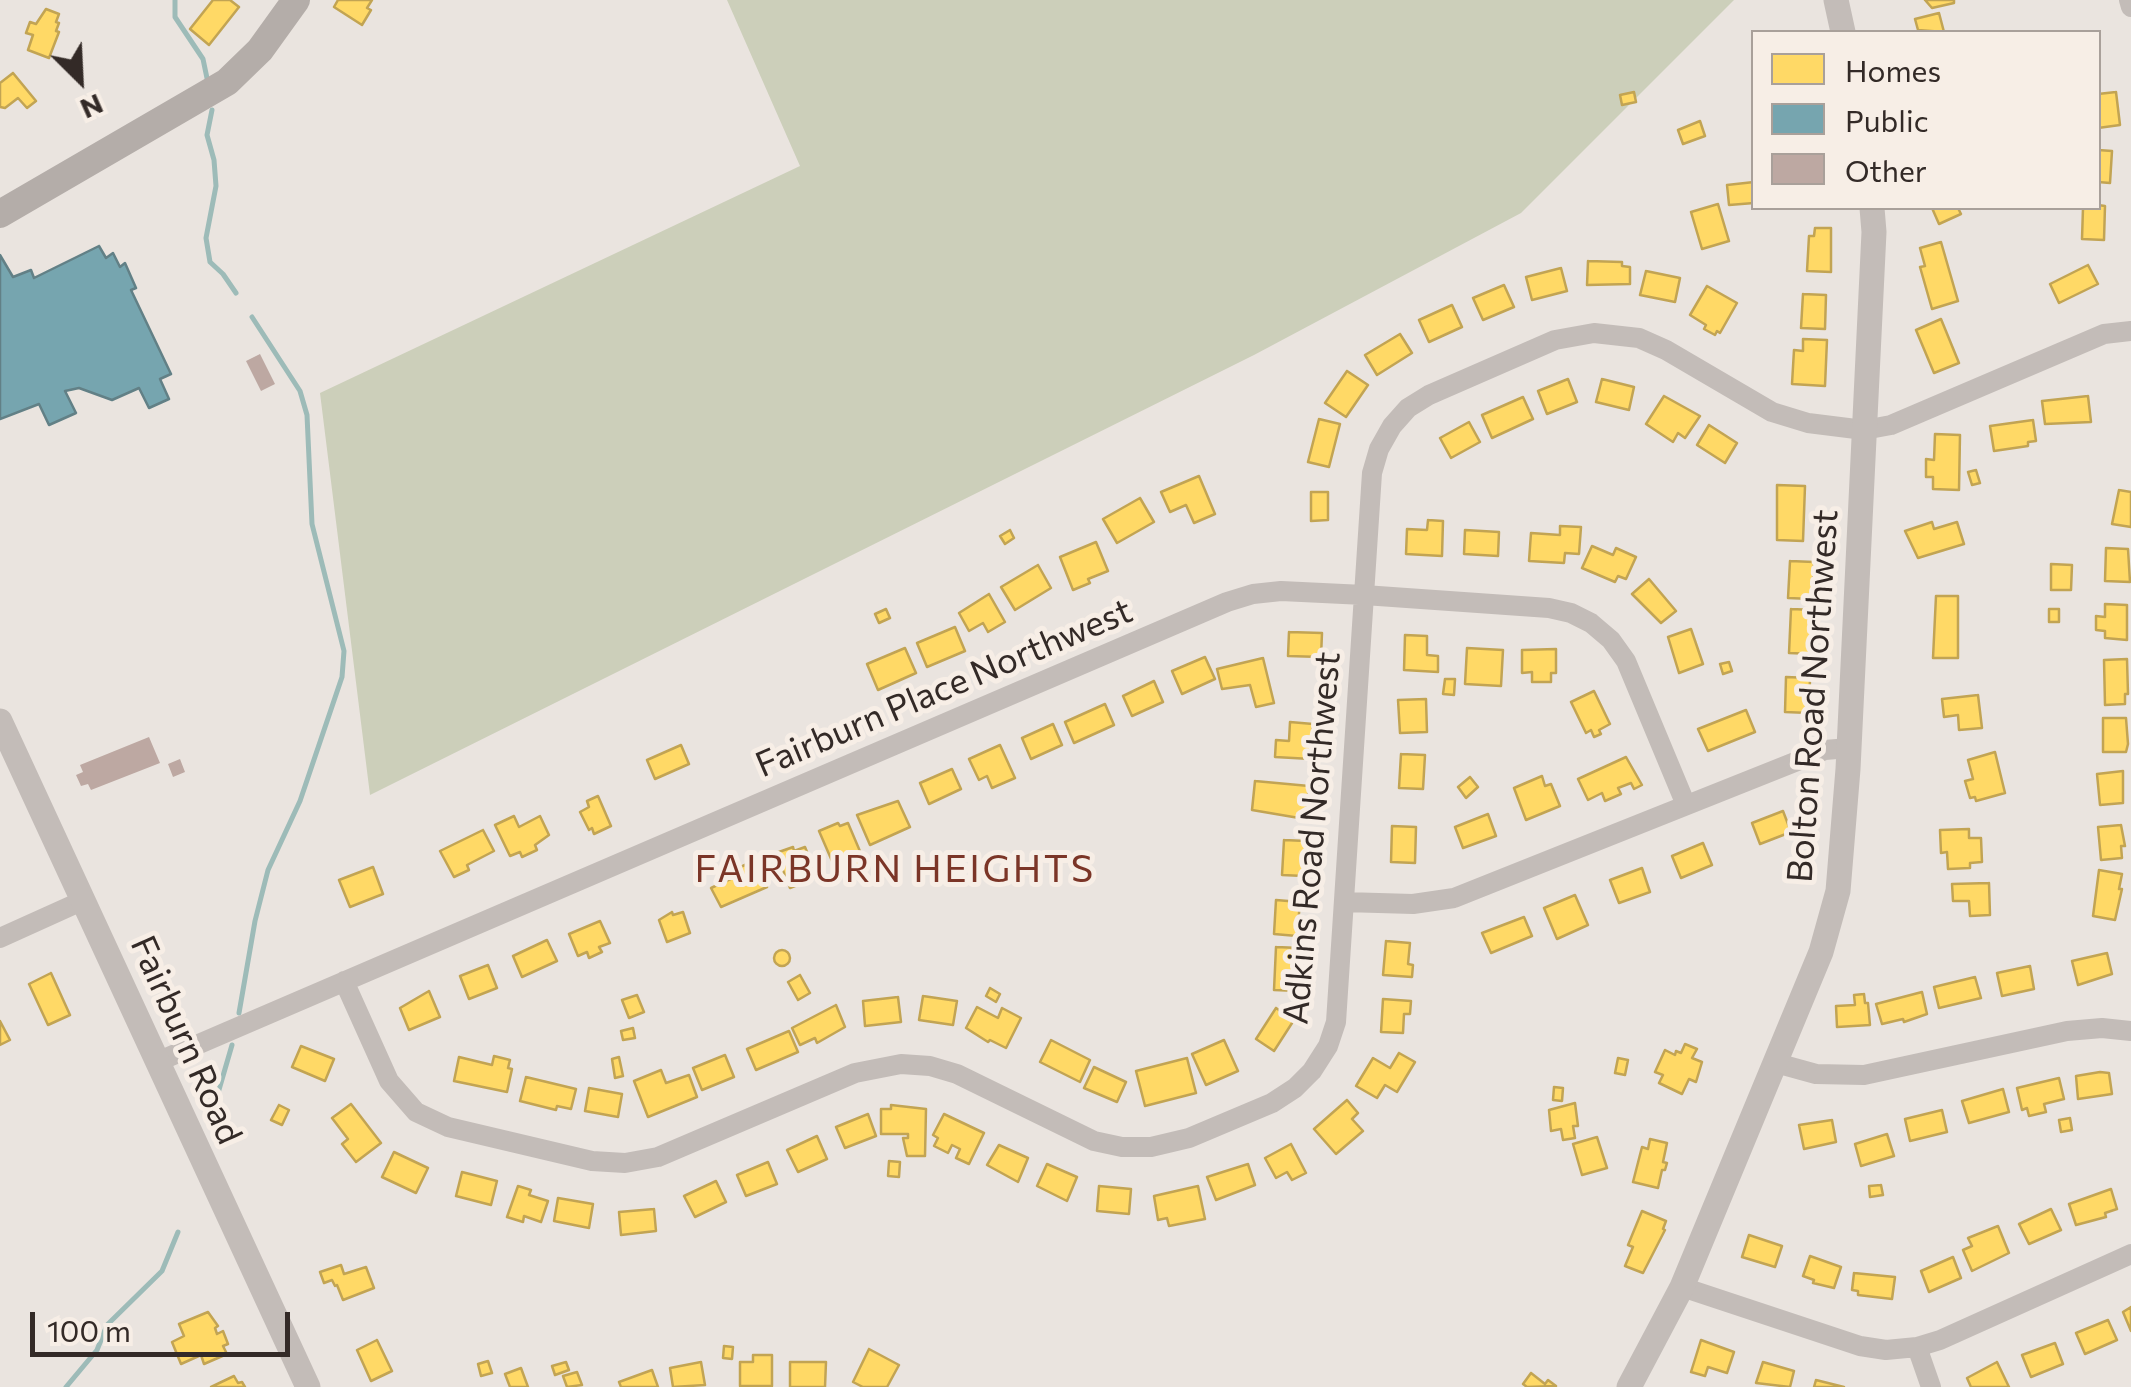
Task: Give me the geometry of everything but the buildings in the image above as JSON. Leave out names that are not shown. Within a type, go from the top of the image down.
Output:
[{"type":"main road","points":[[0,214],[227,82],[260,50],[296,0]]},
{"type":"street","points":[[1836,0],[1843,30]]},
{"type":"street","name":"Bolton Road Northwest","points":[[1629,1387],[1682,1287],[1822,952],[1838,891],[1849,748],[1872,210]]},
{"type":"street","name":"Adkins Road Northwest","points":[[344,982],[389,1081],[416,1112],[448,1127],[592,1161],[626,1163],[658,1158],[855,1073],[902,1064],[930,1066],[957,1074],[1094,1141],[1122,1147],[1151,1147],[1189,1138],[1272,1103],[1296,1088],[1312,1072],[1328,1046],[1336,1022],[1372,474],[1379,448],[1408,408],[1428,395],[1555,340],[1594,333],[1639,338],[1772,412],[1808,423],[1864,430],[1891,425],[2104,334],[2131,330]]},
{"type":"street","name":"Fairburn Place Northwest","points":[[157,1062],[1226,602],[1280,590],[1549,608],[1591,623],[1611,640],[1626,661],[1686,805]]},
{"type":"street","name":"Fairburn Road","points":[[0,721],[308,1387]]},
{"type":"street","points":[[1344,902],[1413,904],[1454,898],[1825,750],[1849,748]]},
{"type":"street","points":[[0,938],[84,900]]},
{"type":"street","points":[[1776,1063],[1816,1074],[1864,1075],[2067,1031],[2131,1031]]},
{"type":"street","points":[[1682,1287],[1860,1346],[1886,1350],[1917,1348],[2131,1254]]},
{"type":"street","points":[[1917,1348],[1931,1387]]},
{"type":"green space","points":[[727,0],[1734,0],[1521,213],[1254,355],[370,795],[320,393],[800,166]]},
{"type":"waterway","points":[[175,0],[175,17],[203,59],[208,83]]},
{"type":"waterway","points":[[212,110],[207,135],[216,186],[206,238],[210,262],[236,293]]},
{"type":"waterway","points":[[239,1013],[268,870],[300,801],[342,677],[344,651],[312,524],[307,415],[300,391],[252,317]]},
{"type":"waterway","points":[[209,1124],[232,1045]]},
{"type":"waterway","points":[[66,1387],[97,1350],[107,1325],[162,1271],[178,1232]]},
{"type":"district","name":"FAIRBURN HEIGHTS","points":[[895,869]]}]
